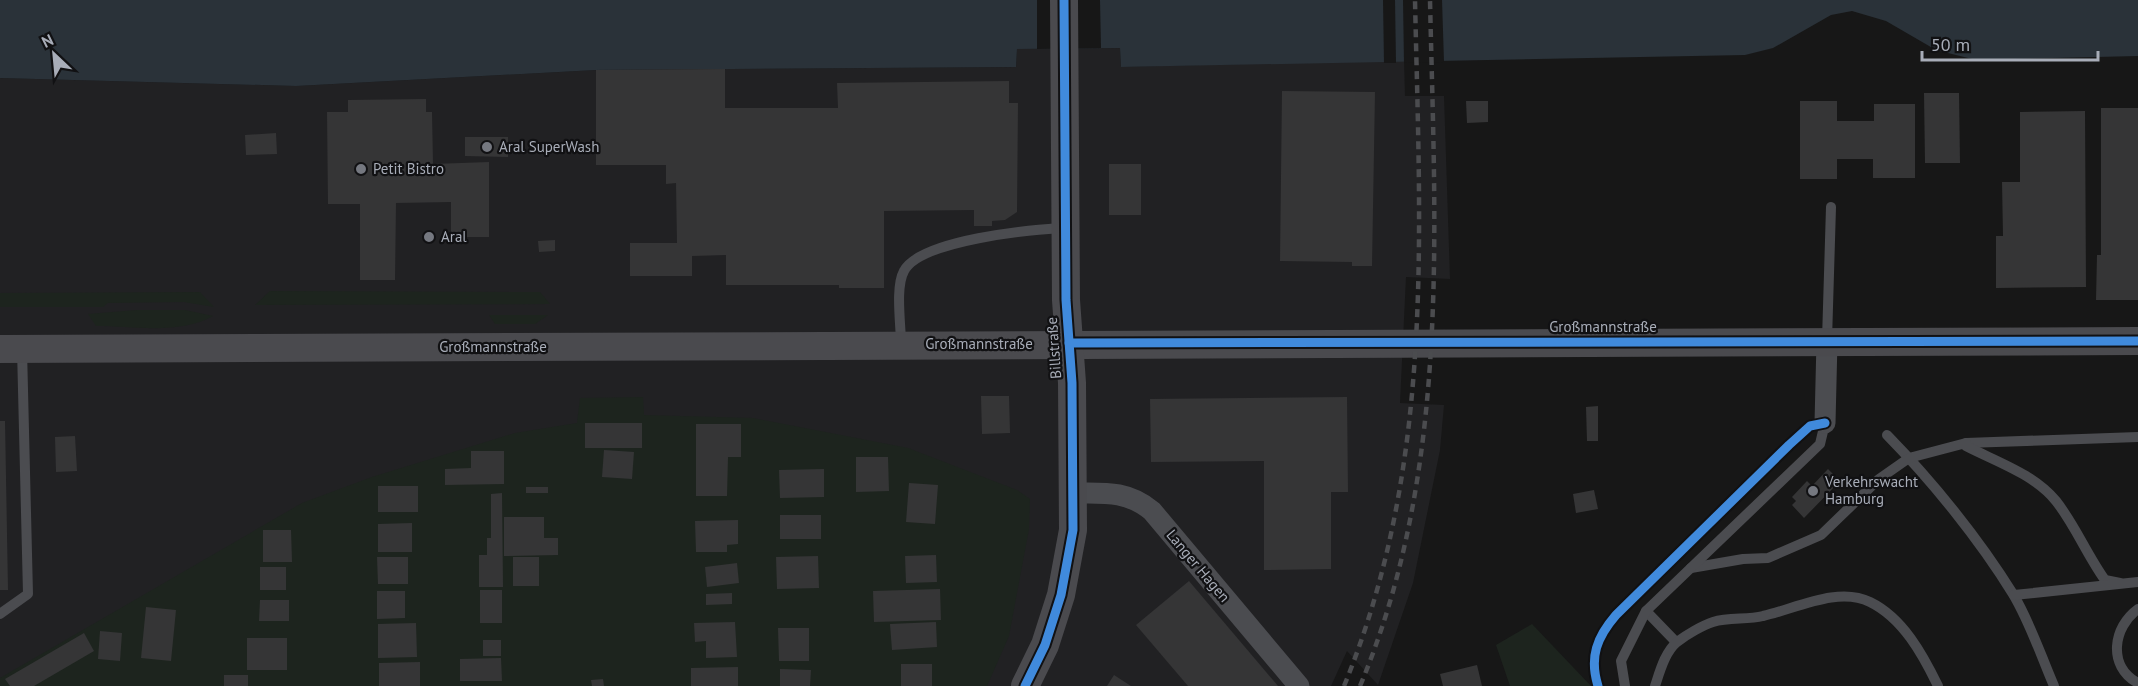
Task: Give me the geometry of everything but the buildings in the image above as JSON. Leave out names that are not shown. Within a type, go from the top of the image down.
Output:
[{"type":"main road","name":"Billstraße","points":[[1025,686],[1045,645],[1061,595],[1073,530],[1072,383],[1065,228],[1064,0]]},
{"type":"main road","name":"Großmannstraße","points":[[11,349],[1069,343],[2138,341]]},
{"type":"street","points":[[1825,423],[1827,341]]},
{"type":"street","name":"Langer Hagen","points":[[1072,493],[1129,495],[1152,511],[1299,686]]},
{"type":"lane","points":[[1827,341],[1831,207]]},
{"type":"lane","points":[[901,344],[900,280],[905,268],[924,255],[966,241],[1025,229],[1065,228]]},
{"type":"lane","points":[[0,614],[28,594],[11,349]]},
{"type":"lane","points":[[1625,686],[1621,661],[1646,611],[1820,444],[1825,423]]},
{"type":"lane","points":[[1887,435],[1910,458],[1982,549],[2014,595],[2054,686]]},
{"type":"lane","points":[[1691,568],[1743,559],[1768,558],[1821,535],[1878,479],[1910,458],[1966,443],[2138,437]]},
{"type":"lane","points":[[1966,443],[1966,446],[1995,462],[2029,477],[2056,501],[2105,580],[2120,583]]},
{"type":"lane","points":[[2014,595],[2138,582]]},
{"type":"lane","points":[[1654,686],[1662,663],[1677,642],[1714,622],[1762,617],[1830,598],[1850,597],[1870,601],[1904,629],[1922,653],[1938,686]]},
{"type":"lane","points":[[2138,609],[2121,626],[2117,651],[2125,672],[2138,683]]},
{"type":"lane","points":[[1646,611],[1677,642]]},
{"type":"shaded area","points":[[0,0],[2138,0],[2138,56],[1976,60],[1936,50],[1886,21],[1852,11],[1831,15],[1773,48],[1745,55],[1121,67],[1120,48],[1017,49],[1016,67],[596,70],[296,86],[0,78]]},
{"type":"shaded area","points":[[1120,48],[1121,67],[1404,60],[1405,96],[1444,96],[1450,279],[1406,277],[1400,403],[1444,405],[1440,450],[1413,583],[1378,685],[1347,651],[1331,686],[0,686],[0,78],[296,86],[596,70],[1016,67],[1017,49]]},
{"type":"shaded area","points":[[270,291],[540,292],[550,304],[255,305]]},
{"type":"shaded area","points":[[200,292],[214,307],[184,302],[108,303],[103,307],[0,307],[0,293]]},
{"type":"shaded area","points":[[137,310],[185,310],[213,316],[186,326],[156,328],[96,326],[88,314]]},
{"type":"shaded area","points":[[489,315],[548,315],[535,324],[495,324]]},
{"type":"shaded area","points":[[643,397],[644,415],[753,418],[908,448],[1017,490],[1030,499],[1029,529],[1009,636],[987,686],[0,686],[0,678],[302,503],[372,477],[515,433],[577,423],[580,398]]},
{"type":"shaded area","points":[[1532,624],[1591,686],[1510,686],[1496,645]]},
{"type":"pier","points":[[1037,0],[1100,0],[1101,48],[1037,49]]},
{"type":"pier","points":[[1383,0],[1395,0],[1396,63],[1384,63]]},
{"type":"pier","points":[[1403,0],[1442,0],[1444,62],[1404,63]]},
{"type":"railway","points":[[1344,686],[1373,603],[1394,518],[1408,434],[1416,348],[1419,262],[1415,0]]},
{"type":"railway","points":[[1360,686],[1389,604],[1410,520],[1423,434],[1431,348],[1434,261],[1430,0]]},
{"type":"cycle path","points":[[1025,686],[1045,645],[1061,595],[1073,530],[1072,383],[1066,300],[1064,0]]},
{"type":"cycle path","points":[[1069,343],[2138,341]]},
{"type":"cycle path","points":[[1598,686],[1594,666],[1596,648],[1604,631],[1616,615],[1789,445],[1810,426],[1825,423]]},
{"type":"place","name":"Aral SuperWash","points":[[487,147]]},
{"type":"place","name":"Petit Bistro","points":[[361,169]]},
{"type":"place","name":"Aral","points":[[429,237]]},
{"type":"place","name":"Verkehrswacht Hamburg","points":[[1813,491]]}]
